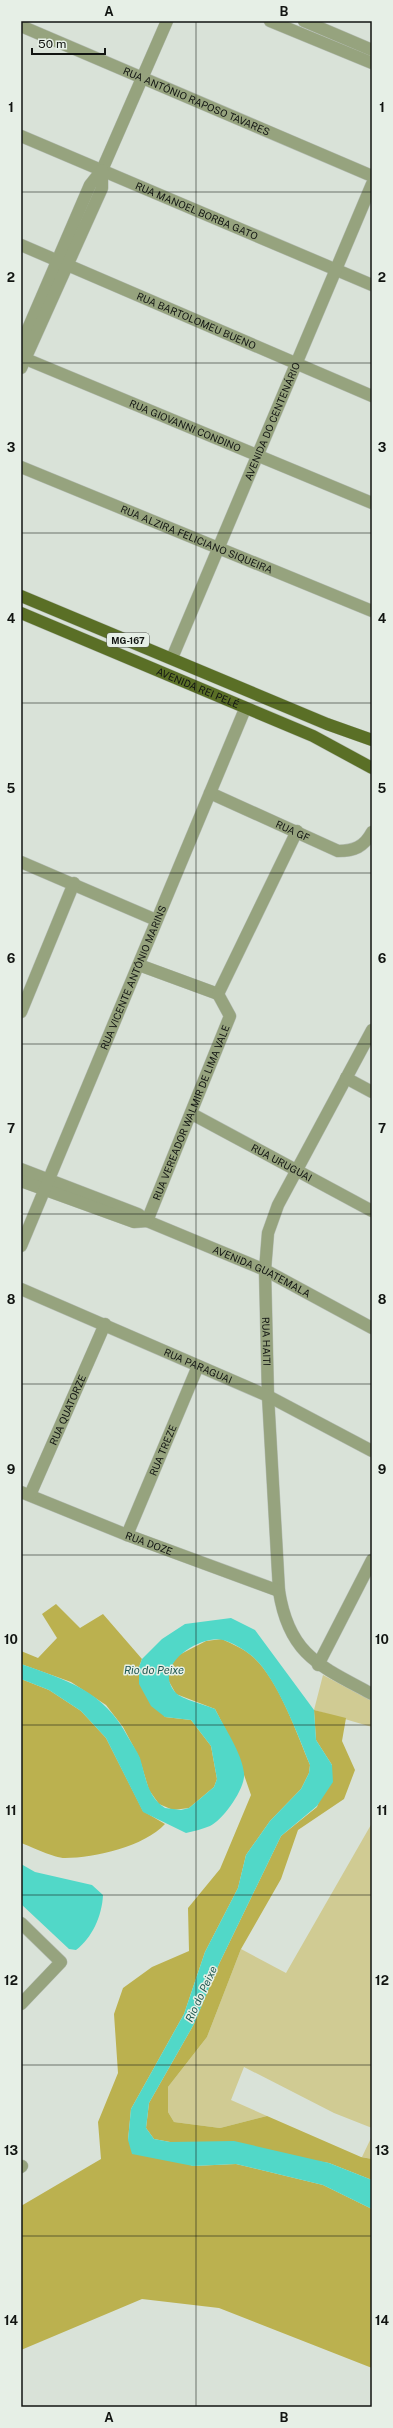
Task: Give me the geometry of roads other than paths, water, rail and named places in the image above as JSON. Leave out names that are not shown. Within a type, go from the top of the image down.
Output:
[{"type":"main road","name":"AVENIDA REI PELÉ","points":[[21,596],[327,724],[372,740]]},
{"type":"main road","name":"AVENIDA REI PELÉ","points":[[21,613],[245,709],[313,736],[372,768]]},
{"type":"street","points":[[22,361],[63,262],[90,185],[102,170],[167,21]]},
{"type":"street","points":[[270,21],[372,63]]},
{"type":"street","points":[[304,21],[372,50]]},
{"type":"street","name":"RUA ANTÔNIO RAPOSO TAVARES","points":[[21,26],[372,176]]},
{"type":"street","name":"RUA MANOEL BORBA GATO","points":[[21,136],[372,285]]},
{"type":"street","name":"AVENIDA DO CENTENÁRIO","points":[[172,658],[372,184]]},
{"type":"street","name":"RUA BARTOLOMEU BUENO","points":[[21,244],[372,396]]},
{"type":"street","points":[[21,345],[63,262]]},
{"type":"street","name":"RUA GIOVANNI CONDINO","points":[[22,361],[372,502]]},
{"type":"street","name":"RUA ALZIRA FELICIANO SIQUEIRA","points":[[21,467],[219,546],[372,611]]},
{"type":"street","name":"RUA VICENTE ANTÔNIO MARINS","points":[[21,1246],[245,709]]},
{"type":"street","name":"RUA GF","points":[[210,793],[297,831],[338,851],[352,851],[366,842],[372,832]]},
{"type":"street","points":[[139,965],[218,994],[297,831]]},
{"type":"street","points":[[21,862],[74,883],[156,920]]},
{"type":"street","points":[[21,1012],[74,883]]},
{"type":"street","name":"RUA VEREADOR WALMIR DE LIMA VALE","points":[[147,1221],[192,1114],[230,1016],[218,994]]},
{"type":"street","name":"RUA HAITI","points":[[318,1665],[293,1636],[282,1610],[279,1591],[268,1396],[265,1270],[268,1233],[278,1205],[372,1030]]},
{"type":"street","points":[[346,1078],[372,1092]]},
{"type":"street","name":"RUA URUGUAI","points":[[192,1114],[372,1211]]},
{"type":"street","points":[[21,1169],[46,1185]]},
{"type":"street","points":[[21,1181],[46,1185]]},
{"type":"street","name":"AVENIDA GUATEMALA","points":[[46,1185],[138,1214],[147,1221],[265,1270],[372,1328]]},
{"type":"street","name":"RUA PARAGUAI","points":[[21,1289],[105,1324],[268,1396],[372,1451]]},
{"type":"street","name":"RUA QUATORZE","points":[[25,1494],[105,1324]]},
{"type":"street","name":"RUA TREZE","points":[[128,1535],[198,1366]]},
{"type":"street","name":"RUA DOZE","points":[[25,1494],[128,1535],[279,1591]]},
{"type":"street","points":[[372,1560],[369,1573],[318,1665],[372,1694]]},
{"type":"street","points":[[21,1923],[61,1962],[21,2004]]},
{"type":"water","name":"Rio do Peixe","points":[[231,1618],[255,1630],[314,1710],[316,1740],[332,1765],[333,1782],[317,1806],[281,1836],[219,1964],[194,2024],[149,2103],[146,2128],[154,2139],[170,2142],[234,2141],[329,2163],[372,2180],[372,2209],[323,2185],[236,2164],[193,2166],[132,2154],[128,2140],[131,2109],[184,2014],[205,1952],[238,1888],[246,1855],[270,1821],[301,1789],[309,1773],[310,1765],[278,1691],[270,1677],[252,1656],[238,1646],[223,1640],[214,1639],[192,1647],[174,1662],[169,1672],[170,1682],[176,1693],[179,1695],[188,1700],[215,1709],[240,1757],[243,1765],[244,1779],[238,1795],[233,1803],[215,1823],[210,1826],[186,1833],[143,1812],[106,1738],[81,1711],[49,1690],[21,1679],[21,1664],[69,1682],[83,1689],[107,1708],[118,1721],[140,1758],[148,1786],[154,1798],[165,1808],[181,1810],[189,1808],[214,1787],[217,1779],[211,1746],[191,1720],[165,1717],[151,1706],[139,1684],[139,1667],[142,1659],[162,1639],[185,1624]]},
{"type":"water","points":[[21,1864],[35,1872],[92,1885],[103,1895],[101,1911],[95,1926],[87,1939],[76,1950],[69,1949],[21,1904]]}]
